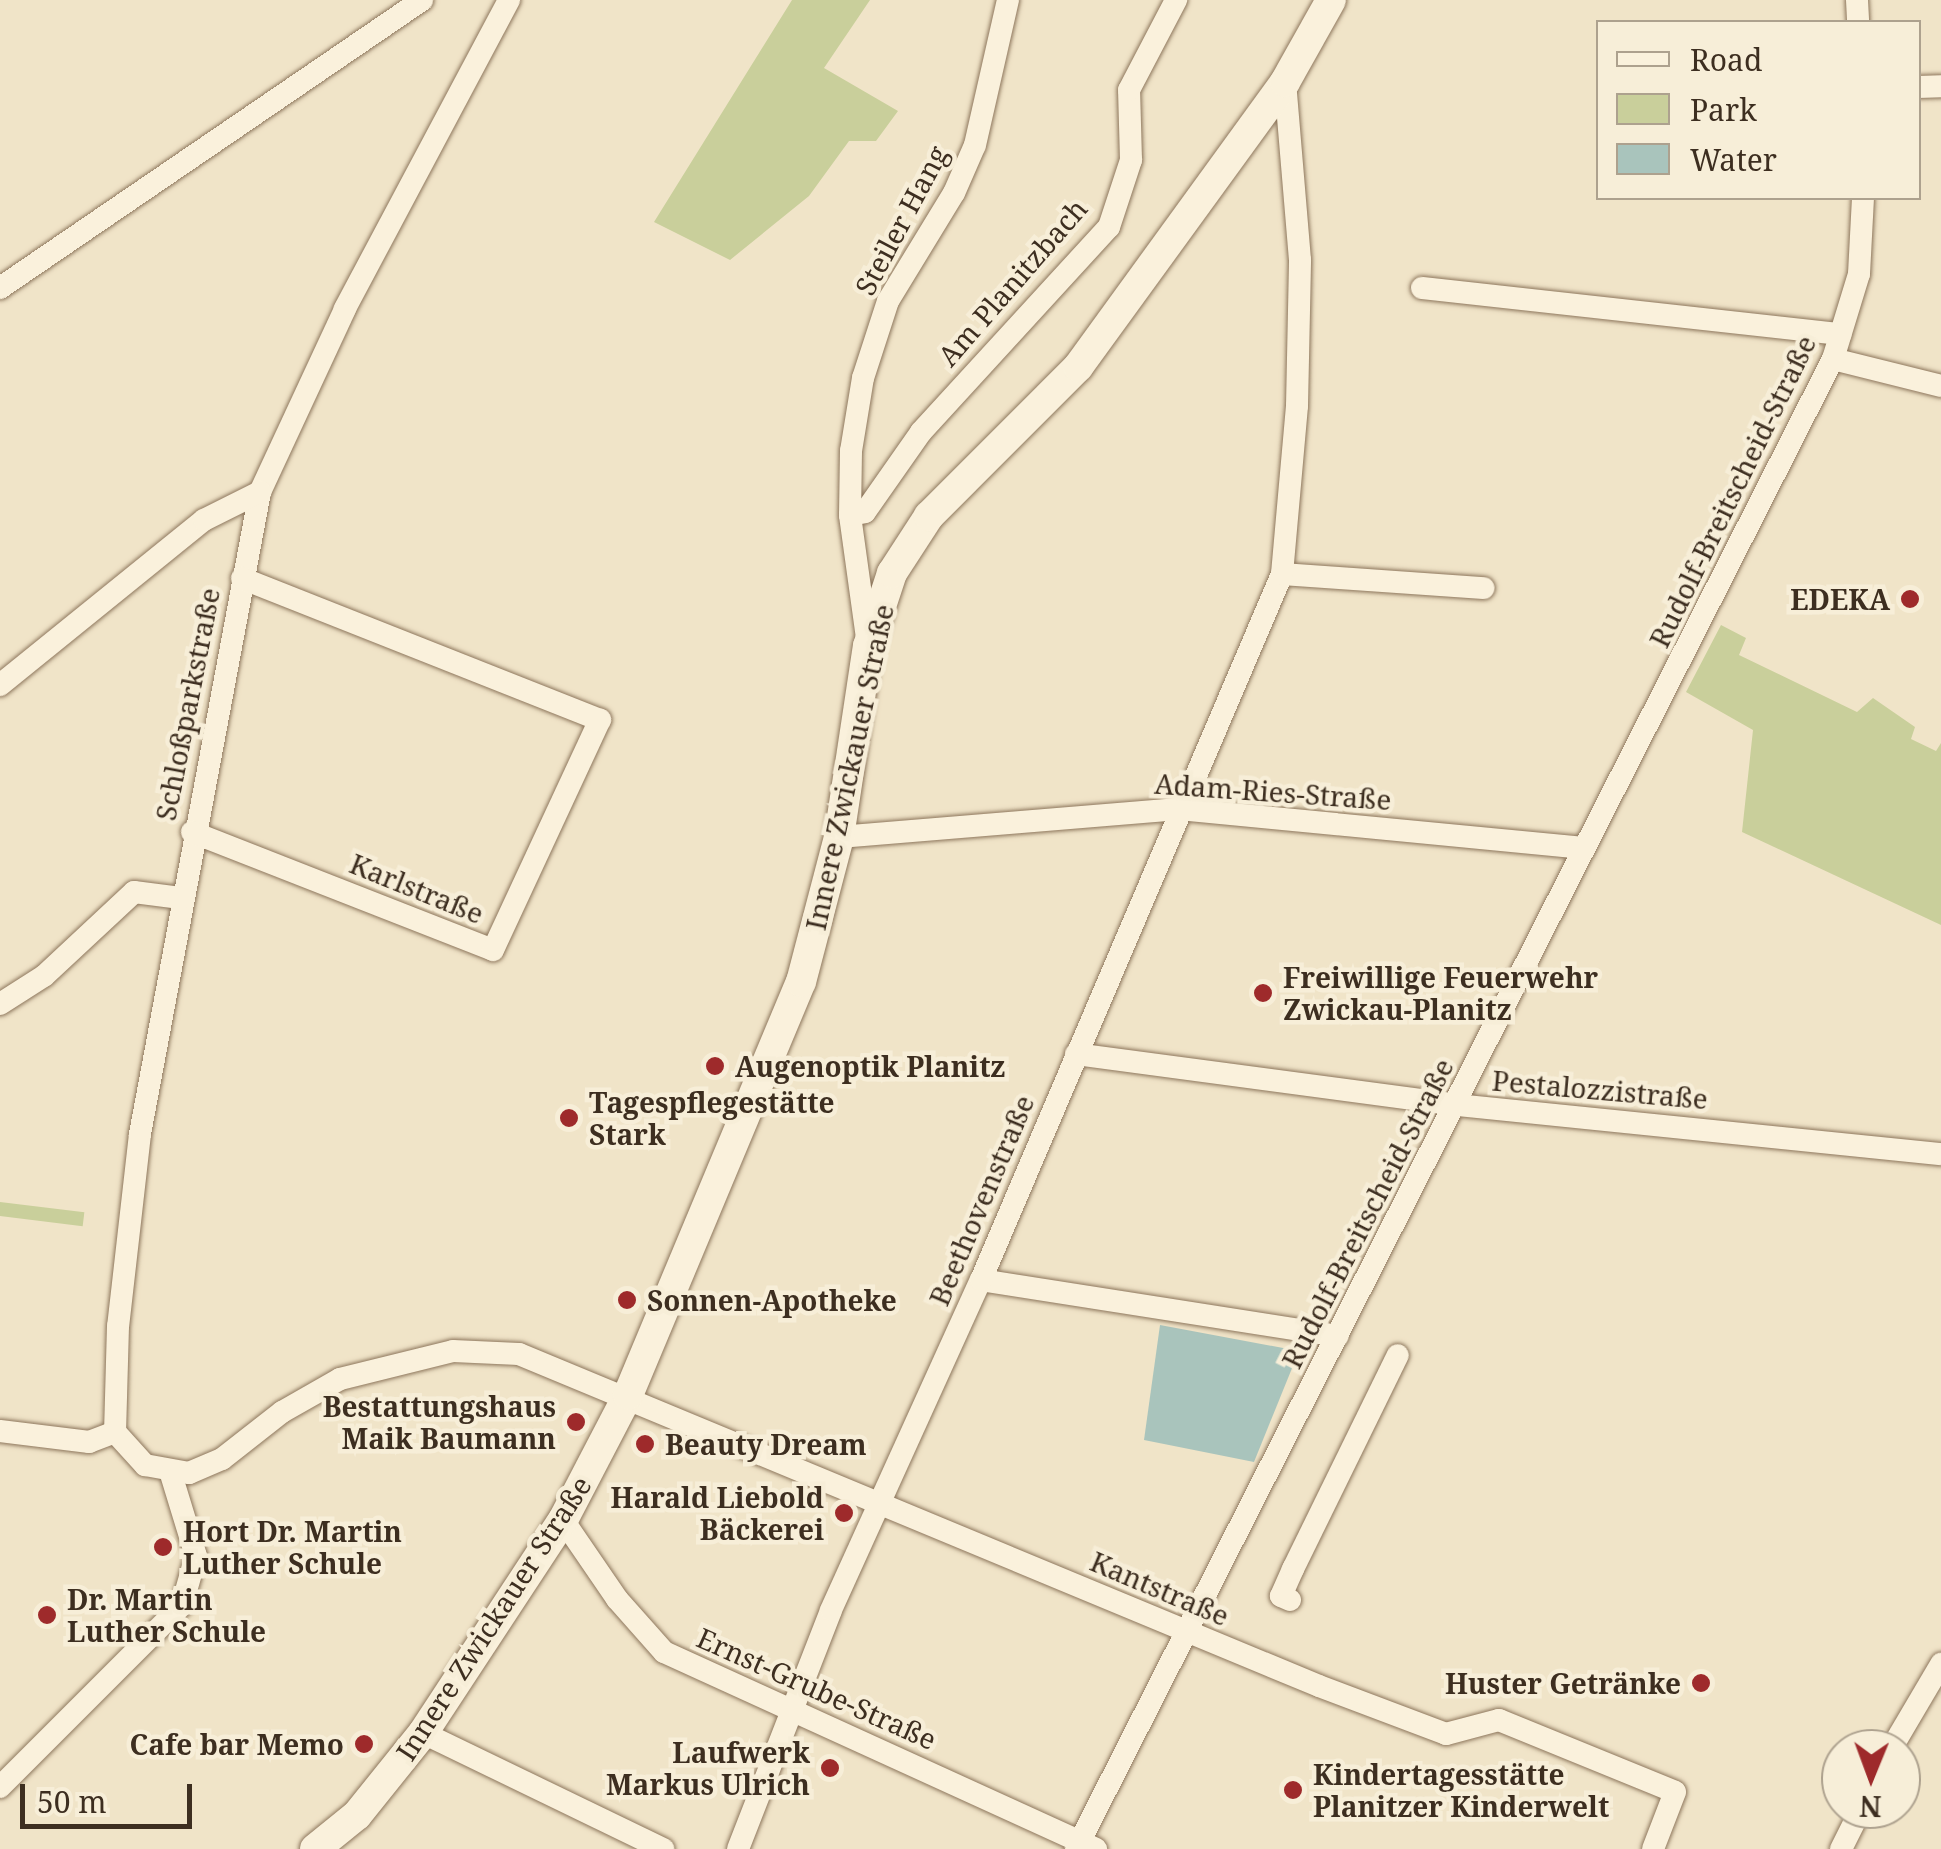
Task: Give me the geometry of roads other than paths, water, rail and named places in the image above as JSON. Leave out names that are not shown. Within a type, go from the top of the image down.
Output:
[{"type":"main road","name":"Innere Zwickauer Straße","points":[[315,1849],[357,1816],[423,1734],[564,1520],[628,1395],[801,982],[839,837],[868,646],[892,574],[929,516],[1078,366],[1286,82],[1331,0]]},
{"type":"street","points":[[0,288],[422,0]]},
{"type":"street","name":"Schloßparkstraße","points":[[115,1432],[118,1326],[140,1134],[192,832],[260,492],[344,309],[510,0]]},
{"type":"street","name":"Steiler Hang","points":[[868,646],[850,515],[850,451],[863,378],[888,301],[954,193],[975,145],[1008,0]]},
{"type":"street","name":"Am Planitzbach","points":[[850,515],[864,512],[921,432],[1108,227],[1130,160],[1129,90],[1176,0]]},
{"type":"street","name":"Beethovenstraße","points":[[738,1849],[881,1503],[981,1280],[1282,574],[1297,406],[1300,260],[1286,82]]},
{"type":"street","name":"Rudolf-Breitscheid-Straße","points":[[1084,1847],[1584,848],[1712,608],[1833,359],[1858,274],[1863,200]]},
{"type":"street","name":"Rudolf-Breitscheid-Straße","points":[[1422,288],[1840,334]]},
{"type":"street","points":[[1833,359],[1941,386]]},
{"type":"street","points":[[0,685],[204,520],[260,492]]},
{"type":"street","points":[[1282,574],[1484,588]]},
{"type":"street","name":"Karlstraße","points":[[192,832],[493,950],[600,720],[242,578]]},
{"type":"street","name":"Adam-Ries-Straße","points":[[839,837],[1179,809],[1584,848]]},
{"type":"street","points":[[0,1004],[44,976],[134,892],[180,898]]},
{"type":"street","name":"Pestalozzistraße","points":[[1076,1054],[1457,1105],[1941,1154]]},
{"type":"street","points":[[981,1280],[1338,1336]]},
{"type":"street","name":"Kantstraße","points":[[170,1474],[222,1459],[282,1412],[340,1379],[406,1358],[452,1351],[519,1354],[628,1395],[1190,1632],[1446,1734],[1499,1720],[1676,1792],[1653,1849]]},
{"type":"street","points":[[1290,1600],[1281,1596],[1398,1356]]},
{"type":"street","points":[[0,1431],[89,1442],[115,1432],[145,1465],[170,1474],[196,1556],[182,1605],[0,1787]]},
{"type":"street","name":"Ernst-Grube-Straße","points":[[564,1520],[617,1599],[664,1652],[794,1709],[1084,1847]]},
{"type":"street","points":[[1903,1729],[1941,1664]]},
{"type":"street","points":[[423,1734],[663,1849]]},
{"type":"water","points":[[1160,1325],[1299,1351],[1254,1462],[1144,1440]]},
{"type":"place","name":"EDEKA","points":[[1910,599]]},
{"type":"place","name":"Freiwillige Feuerwehr Zwickau-Planitz","points":[[1263,993]]},
{"type":"place","name":"Augenoptik Planitz","points":[[715,1066]]},
{"type":"place","name":"Tagespflegestätte Stark","points":[[569,1118]]},
{"type":"place","name":"Sonnen-Apotheke","points":[[627,1300]]},
{"type":"place","name":"Bestattungshaus Maik Baumann","points":[[576,1422]]},
{"type":"place","name":"Beauty Dream","points":[[645,1444]]},
{"type":"place","name":"Harald Liebold Bäckerei","points":[[844,1513]]},
{"type":"place","name":"Hort Dr. Martin Luther Schule","points":[[163,1547]]},
{"type":"place","name":"Dr. Martin Luther Schule","points":[[47,1615]]},
{"type":"place","name":"Huster Getränke","points":[[1701,1683]]},
{"type":"place","name":"Cafe bar Memo","points":[[364,1744]]},
{"type":"place","name":"Laufwerk Markus Ulrich","points":[[830,1768]]},
{"type":"place","name":"Kindertagesstätte Planitzer Kinderwelt","points":[[1293,1790]]}]
